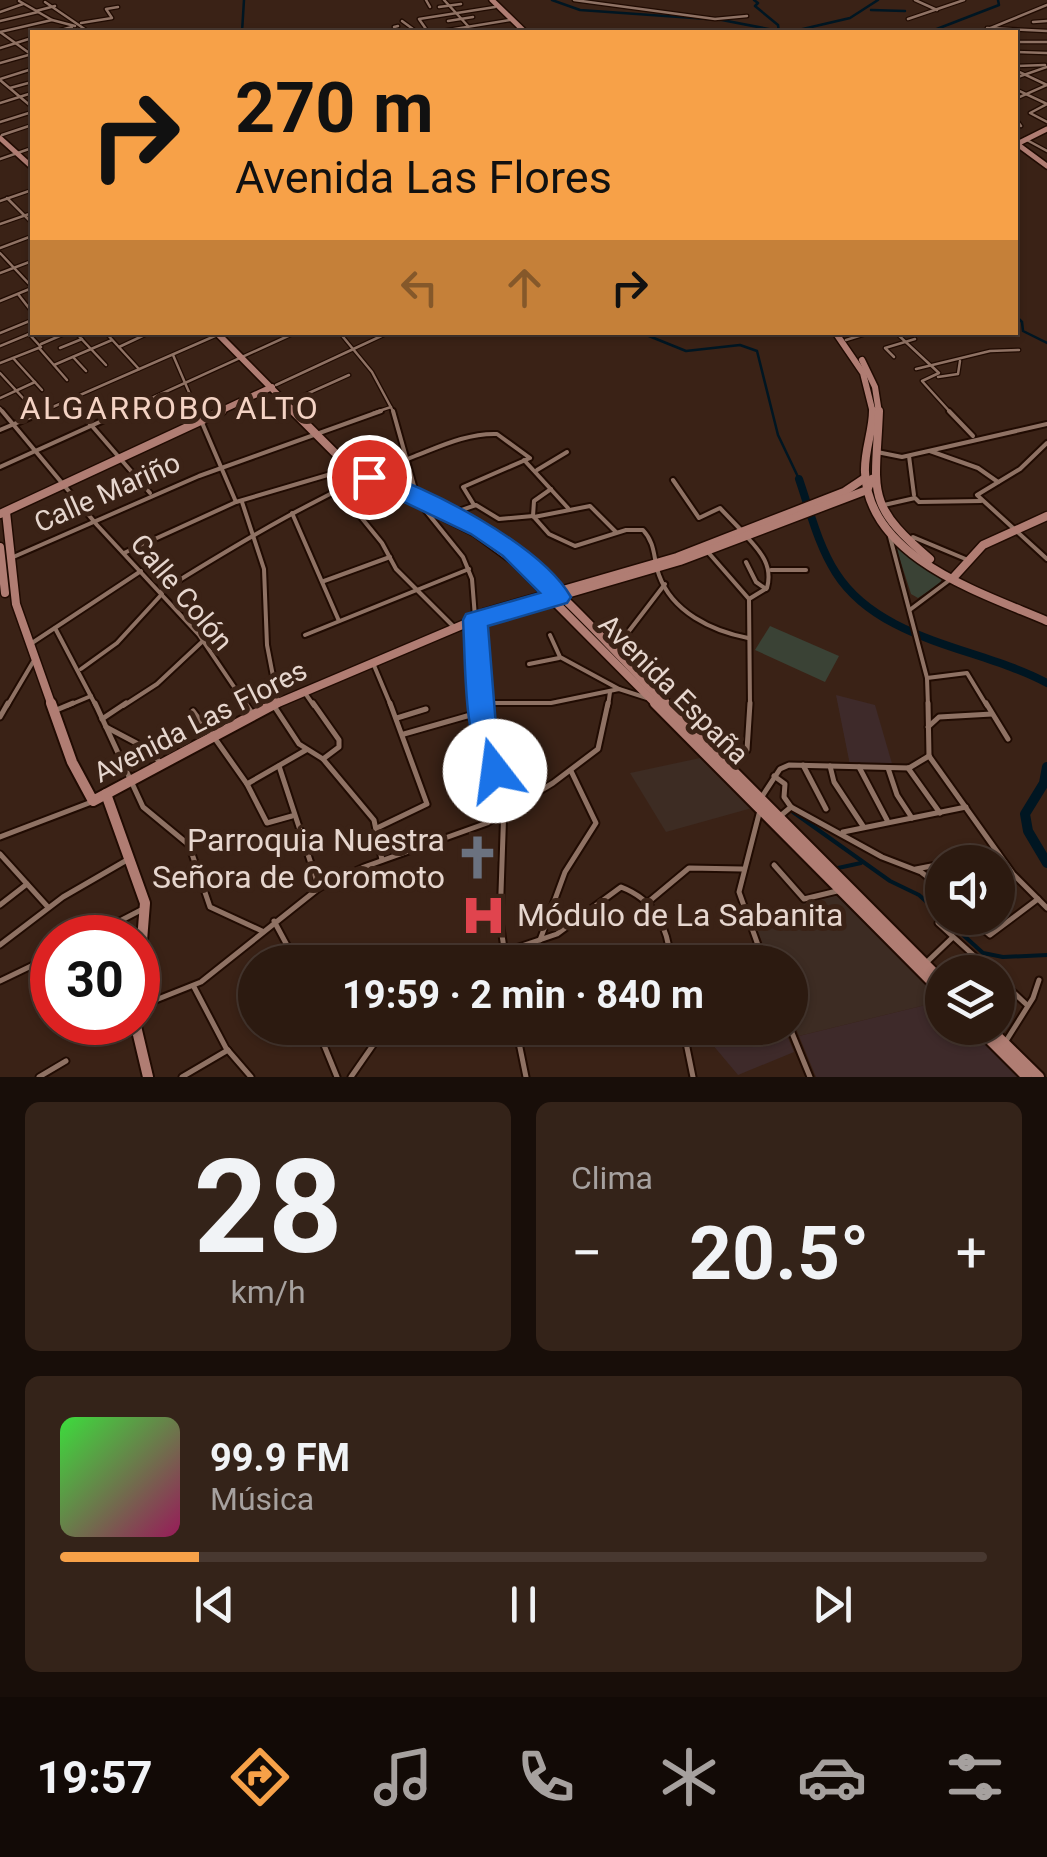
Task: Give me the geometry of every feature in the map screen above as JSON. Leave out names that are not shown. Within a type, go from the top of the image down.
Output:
[{"type":"street","points":[[426,0],[430,6]]},
{"type":"street","points":[[444,0],[468,27]]},
{"type":"street","points":[[574,0],[715,19],[748,16]]},
{"type":"street","points":[[915,0],[937,10]]},
{"type":"street","points":[[920,3],[927,0]]},
{"type":"street","points":[[908,20],[964,0]]},
{"type":"street","points":[[0,12],[21,2],[52,20],[75,26]]},
{"type":"street","points":[[45,2],[88,30]]},
{"type":"street","points":[[426,28],[420,18],[492,2],[521,30]]},
{"type":"street","points":[[439,8],[461,4]]},
{"type":"street","points":[[984,30],[1047,5]]},
{"type":"street","points":[[0,21],[54,6]]},
{"type":"street","points":[[60,30],[112,18],[106,9],[118,7]]},
{"type":"street","points":[[448,21],[473,17]]},
{"type":"street","points":[[0,32],[52,20]]},
{"type":"street","points":[[402,21],[407,20],[415,30]]},
{"type":"street","points":[[450,30],[510,20]]},
{"type":"street","points":[[1034,22],[1047,21]]},
{"type":"street","points":[[396,30],[394,27],[398,26]]},
{"type":"street","points":[[988,28],[1047,31]]},
{"type":"street","points":[[0,32],[30,53]]},
{"type":"street","points":[[0,48],[30,39]]},
{"type":"street","points":[[1018,42],[1047,42]]},
{"type":"street","points":[[1018,52],[1047,53]]},
{"type":"street","points":[[0,64],[30,55]]},
{"type":"street","points":[[1018,68],[1047,66]]},
{"type":"street","points":[[1018,77],[1047,66]]},
{"type":"street","points":[[0,80],[30,70]]},
{"type":"street","points":[[1018,70],[1047,85]]},
{"type":"street","points":[[0,80],[30,106]]},
{"type":"street","points":[[10,88],[30,83]]},
{"type":"street","points":[[1018,98],[1047,85]]},
{"type":"street","points":[[1018,90],[1047,104]]},
{"type":"street","points":[[0,103],[30,94]]},
{"type":"street","points":[[1018,143],[1046,129],[1030,113],[1047,104]]},
{"type":"street","points":[[0,122],[30,109]]},
{"type":"street","points":[[1018,122],[1021,126]]},
{"type":"street","points":[[30,125],[0,135],[30,163]]},
{"type":"street","points":[[1024,139],[1047,151]]},
{"type":"street","points":[[1018,145],[1047,166]]},
{"type":"street","points":[[0,159],[30,149]]},
{"type":"street","points":[[0,201],[30,191]]},
{"type":"street","points":[[7,198],[30,221]]},
{"type":"street","points":[[0,224],[30,213]]},
{"type":"street","points":[[30,237],[0,250],[30,286]]},
{"type":"street","points":[[0,273],[30,262]]},
{"type":"street","points":[[0,301],[30,289]]},
{"type":"street","points":[[18,294],[30,309]]},
{"type":"street","points":[[0,333],[30,321]]},
{"type":"street","points":[[0,346],[30,335]]},
{"type":"street","points":[[33,335],[67,380]]},
{"type":"street","points":[[52,335],[55,338]]},
{"type":"street","points":[[0,364],[64,335]]},
{"type":"street","points":[[76,335],[106,365]]},
{"type":"street","points":[[108,335],[140,369]]},
{"type":"street","points":[[118,347],[144,335]]},
{"type":"street","points":[[0,430],[216,335]]},
{"type":"street","name":"Avenida España","points":[[223,335],[350,469],[469,528],[506,553],[613,651],[651,699],[779,817],[925,974]]},
{"type":"street","points":[[0,467],[290,335]]},
{"type":"street","points":[[342,335],[355,348],[392,407],[403,460],[420,504],[470,569],[481,712],[505,814],[500,896],[504,945]]},
{"type":"street","points":[[7,592],[11,558],[3,513],[383,335]]},
{"type":"street","points":[[816,506],[868,478],[880,414],[877,388],[840,335]]},
{"type":"street","points":[[840,335],[862,369],[873,397],[868,478],[888,528],[927,678],[930,756],[992,845]]},
{"type":"street","points":[[898,335],[939,373],[936,376]]},
{"type":"street","points":[[60,348],[82,339]]},
{"type":"street","points":[[894,357],[885,348],[915,339]]},
{"type":"street","points":[[54,365],[112,340]]},
{"type":"street","points":[[916,369],[976,354],[1019,350]]},
{"type":"street","points":[[173,354],[239,501],[264,569],[267,646],[275,703],[306,750],[323,759],[377,828],[382,860]]},
{"type":"street","points":[[73,357],[86,371]]},
{"type":"street","points":[[13,358],[42,390]]},
{"type":"street","points":[[960,361],[958,374],[922,382],[972,432],[969,440]]},
{"type":"street","points":[[0,372],[24,399]]},
{"type":"street","points":[[291,401],[349,375]]},
{"type":"street","points":[[0,398],[35,382]]},
{"type":"street","name":"Avenida España","points":[[274,386],[364,476]]},
{"type":"street","points":[[70,400],[150,492]]},
{"type":"street","name":"Calle Mariño","points":[[11,558],[150,492],[392,407]]},
{"type":"street","name":"Calle Colón","points":[[0,408],[91,518],[204,640],[252,713]]},
{"type":"street","points":[[874,451],[898,458],[1047,424]]},
{"type":"street","points":[[80,670],[117,643],[161,593],[292,513],[403,460],[491,433],[511,442],[570,510]]},
{"type":"street","points":[[1047,444],[977,495],[1047,559]]},
{"type":"street","points":[[928,450],[978,468],[998,482]]},
{"type":"street","points":[[535,471],[567,452]]},
{"type":"street","points":[[909,456],[915,498],[919,502],[981,501]]},
{"type":"street","points":[[527,459],[462,486],[474,505],[500,519],[592,506],[616,532]]},
{"type":"street","points":[[124,553],[239,501],[350,469]]},
{"type":"street","points":[[673,480],[698,518],[720,508],[770,570],[766,589],[749,599]]},
{"type":"street","points":[[855,487],[871,492],[913,546],[955,576]]},
{"type":"street","points":[[338,489],[415,590],[455,629]]},
{"type":"street","points":[[533,516],[534,502],[551,489]]},
{"type":"street","points":[[816,506],[871,492]]},
{"type":"street","points":[[880,506],[915,498]]},
{"type":"street","points":[[840,500],[864,503],[916,555],[1047,618]]},
{"type":"street","name":"Avenida España","points":[[420,504],[450,514],[506,546],[722,760],[841,890],[925,963]]},
{"type":"street","points":[[450,514],[474,505]]},
{"type":"street","name":"Avenida Las Flores","points":[[658,565],[816,506]]},
{"type":"street","points":[[292,513],[339,621]]},
{"type":"street","points":[[533,516],[570,548],[616,532],[645,531],[655,546],[664,584],[705,626],[748,638]]},
{"type":"street","points":[[911,613],[916,602],[955,576],[983,545],[1047,516]]},
{"type":"street","points":[[448,536],[454,529],[469,528]]},
{"type":"street","name":"Avenida Las Flores","points":[[0,837],[93,801],[252,713],[475,620],[707,551],[744,534]]},
{"type":"street","points":[[913,546],[913,537],[968,560]]},
{"type":"street","points":[[0,547],[7,592],[36,658],[74,768],[93,801]]},
{"type":"street","points":[[707,551],[749,599],[750,742],[747,750],[722,760]]},
{"type":"street","points":[[322,582],[390,557]]},
{"type":"street","points":[[746,562],[756,582],[766,589]]},
{"type":"street","points":[[305,636],[470,569]]},
{"type":"street","points":[[770,570],[806,570]]},
{"type":"street","points":[[30,644],[140,572]]},
{"type":"street","points":[[613,651],[664,584]]},
{"type":"street","points":[[904,592],[916,602]]},
{"type":"street","points":[[55,628],[80,670],[130,782],[151,817],[176,830],[189,844],[210,907],[262,931]]},
{"type":"street","points":[[550,635],[562,658],[619,690],[651,699]]},
{"type":"street","points":[[102,719],[157,684],[204,640]]},
{"type":"street","points":[[0,717],[36,658]]},
{"type":"street","points":[[530,664],[562,658]]},
{"type":"street","points":[[372,663],[404,734],[427,804],[377,828]]},
{"type":"street","points":[[480,703],[551,704],[619,690],[630,673]]},
{"type":"street","points":[[927,678],[968,674],[1008,739]]},
{"type":"street","points":[[304,692],[340,740],[339,746],[323,759]]},
{"type":"street","points":[[160,998],[194,986],[318,888],[505,814],[571,771],[600,745],[610,692]]},
{"type":"street","points":[[54,711],[92,696]]},
{"type":"street","points":[[928,708],[939,717]]},
{"type":"street","points":[[397,718],[426,709]]},
{"type":"street","points":[[192,712],[247,784],[267,823],[292,816]]},
{"type":"street","points":[[404,734],[481,712]]},
{"type":"street","points":[[928,727],[939,717],[992,714]]},
{"type":"street","points":[[106,727],[142,746],[162,764]]},
{"type":"street","points":[[247,784],[306,750]]},
{"type":"street","points":[[757,945],[739,900],[742,869],[761,804],[774,776],[784,767],[803,765],[908,768],[930,756]]},
{"type":"street","points":[[803,765],[826,809]]},
{"type":"street","points":[[279,766],[318,888]]},
{"type":"street","points":[[830,766],[834,782],[863,826]]},
{"type":"street","points":[[860,767],[888,822]]},
{"type":"street","points":[[888,768],[897,795],[912,818]]},
{"type":"street","points":[[908,768],[940,813]]},
{"type":"street","points":[[540,940],[565,872],[596,823],[571,771]]},
{"type":"street","points":[[774,776],[785,784],[784,797],[791,807],[882,857],[925,876]]},
{"type":"street","points":[[106,794],[131,858],[145,915]]},
{"type":"street","points":[[779,817],[791,807]]},
{"type":"street","points":[[840,833],[966,808]]},
{"type":"street","points":[[0,854],[48,906]]},
{"type":"street","points":[[0,945],[48,906],[131,858]]},
{"type":"street","points":[[774,865],[804,899],[841,890]]},
{"type":"street","points":[[916,869],[925,866]]},
{"type":"street","points":[[647,903],[689,868],[742,869]]},
{"type":"street","points":[[1015,873],[1047,908]]},
{"type":"street","points":[[0,905],[26,884]]},
{"type":"street","points":[[518,945],[570,927],[618,888],[626,888],[647,903],[662,920],[667,945]]},
{"type":"street","points":[[1015,916],[1038,899]]},
{"type":"street","points":[[132,915],[146,908]]},
{"type":"street","points":[[274,922],[287,945]]},
{"type":"street","points":[[935,955],[953,937],[973,955]]},
{"type":"street","points":[[0,982],[30,967]]},
{"type":"street","points":[[1015,1027],[1038,980]]},
{"type":"street","points":[[194,986],[228,1050],[251,1077]]},
{"type":"street","points":[[1015,994],[1028,1006]]},
{"type":"street","points":[[140,1045],[148,1077]]},
{"type":"street","points":[[324,1045],[337,1077]]},
{"type":"street","points":[[352,1077],[372,1045]]},
{"type":"street","points":[[519,1045],[526,1077]]},
{"type":"street","points":[[689,1045],[693,1077]]},
{"type":"street","points":[[797,1045],[810,1077]]},
{"type":"street","points":[[995,1045],[1027,1077]]},
{"type":"street","points":[[1007,1045],[1039,1077]]},
{"type":"street","points":[[182,1077],[228,1050]]},
{"type":"street","points":[[40,1077],[66,1061]]},
{"type":"shaded area","points":[[836,695],[875,705],[893,767],[850,765]]},
{"type":"shaded area","points":[[700,758],[752,808],[666,832],[630,773]]},
{"type":"shaded area","points":[[838,895],[925,982],[925,1005],[808,1034],[808,945],[763,945],[752,917]]},
{"type":"shaded area","points":[[925,1005],[925,1045],[987,1045],[1018,1077],[816,1077],[803,1045],[808,1045],[808,1034]]},
{"type":"shaded area","points":[[713,1045],[791,1045],[794,1052],[738,1075]]},
{"type":"green space","points":[[895,544],[942,577],[940,584],[918,598],[911,594]]},
{"type":"green space","points":[[770,626],[839,656],[825,682],[755,650]]},
{"type":"waterway","points":[[242,30],[244,0]]},
{"type":"waterway","points":[[552,0],[580,10],[722,20],[774,30]]},
{"type":"waterway","points":[[754,0],[758,3],[755,6],[778,25],[779,30]]},
{"type":"waterway","points":[[799,30],[850,18],[878,0]]},
{"type":"waterway","points":[[934,30],[999,5],[998,0]]},
{"type":"waterway","points":[[871,10],[905,11]]},
{"type":"waterway","points":[[1018,318],[1023,331],[1047,343]]},
{"type":"waterway","points":[[646,335],[686,351],[740,345],[757,351],[778,435],[799,479]]},
{"type":"waterway","points":[[799,479],[824,551],[855,596],[904,629],[1047,683]]},
{"type":"waterway","points":[[1047,767],[1044,783],[1025,814],[1028,831],[1047,863]]},
{"type":"waterway","points":[[793,812],[890,881],[919,895],[983,953],[1003,957],[1047,955]]},
{"type":"waterway","points":[[838,868],[861,863]]},
{"type":"place","name":"Parroquia Nuestra Señora de Coromoto","points":[[478,858]]},
{"type":"place","name":"Módulo de La Sabanita","points":[[484,915]]},
{"type":"district","name":"ALGARROBO ALTO","points":[[170,408]]},
{"type":"route","points":[[369,477],[479,528],[511,550],[559,597],[475,620],[483,726],[495,771]]}]
